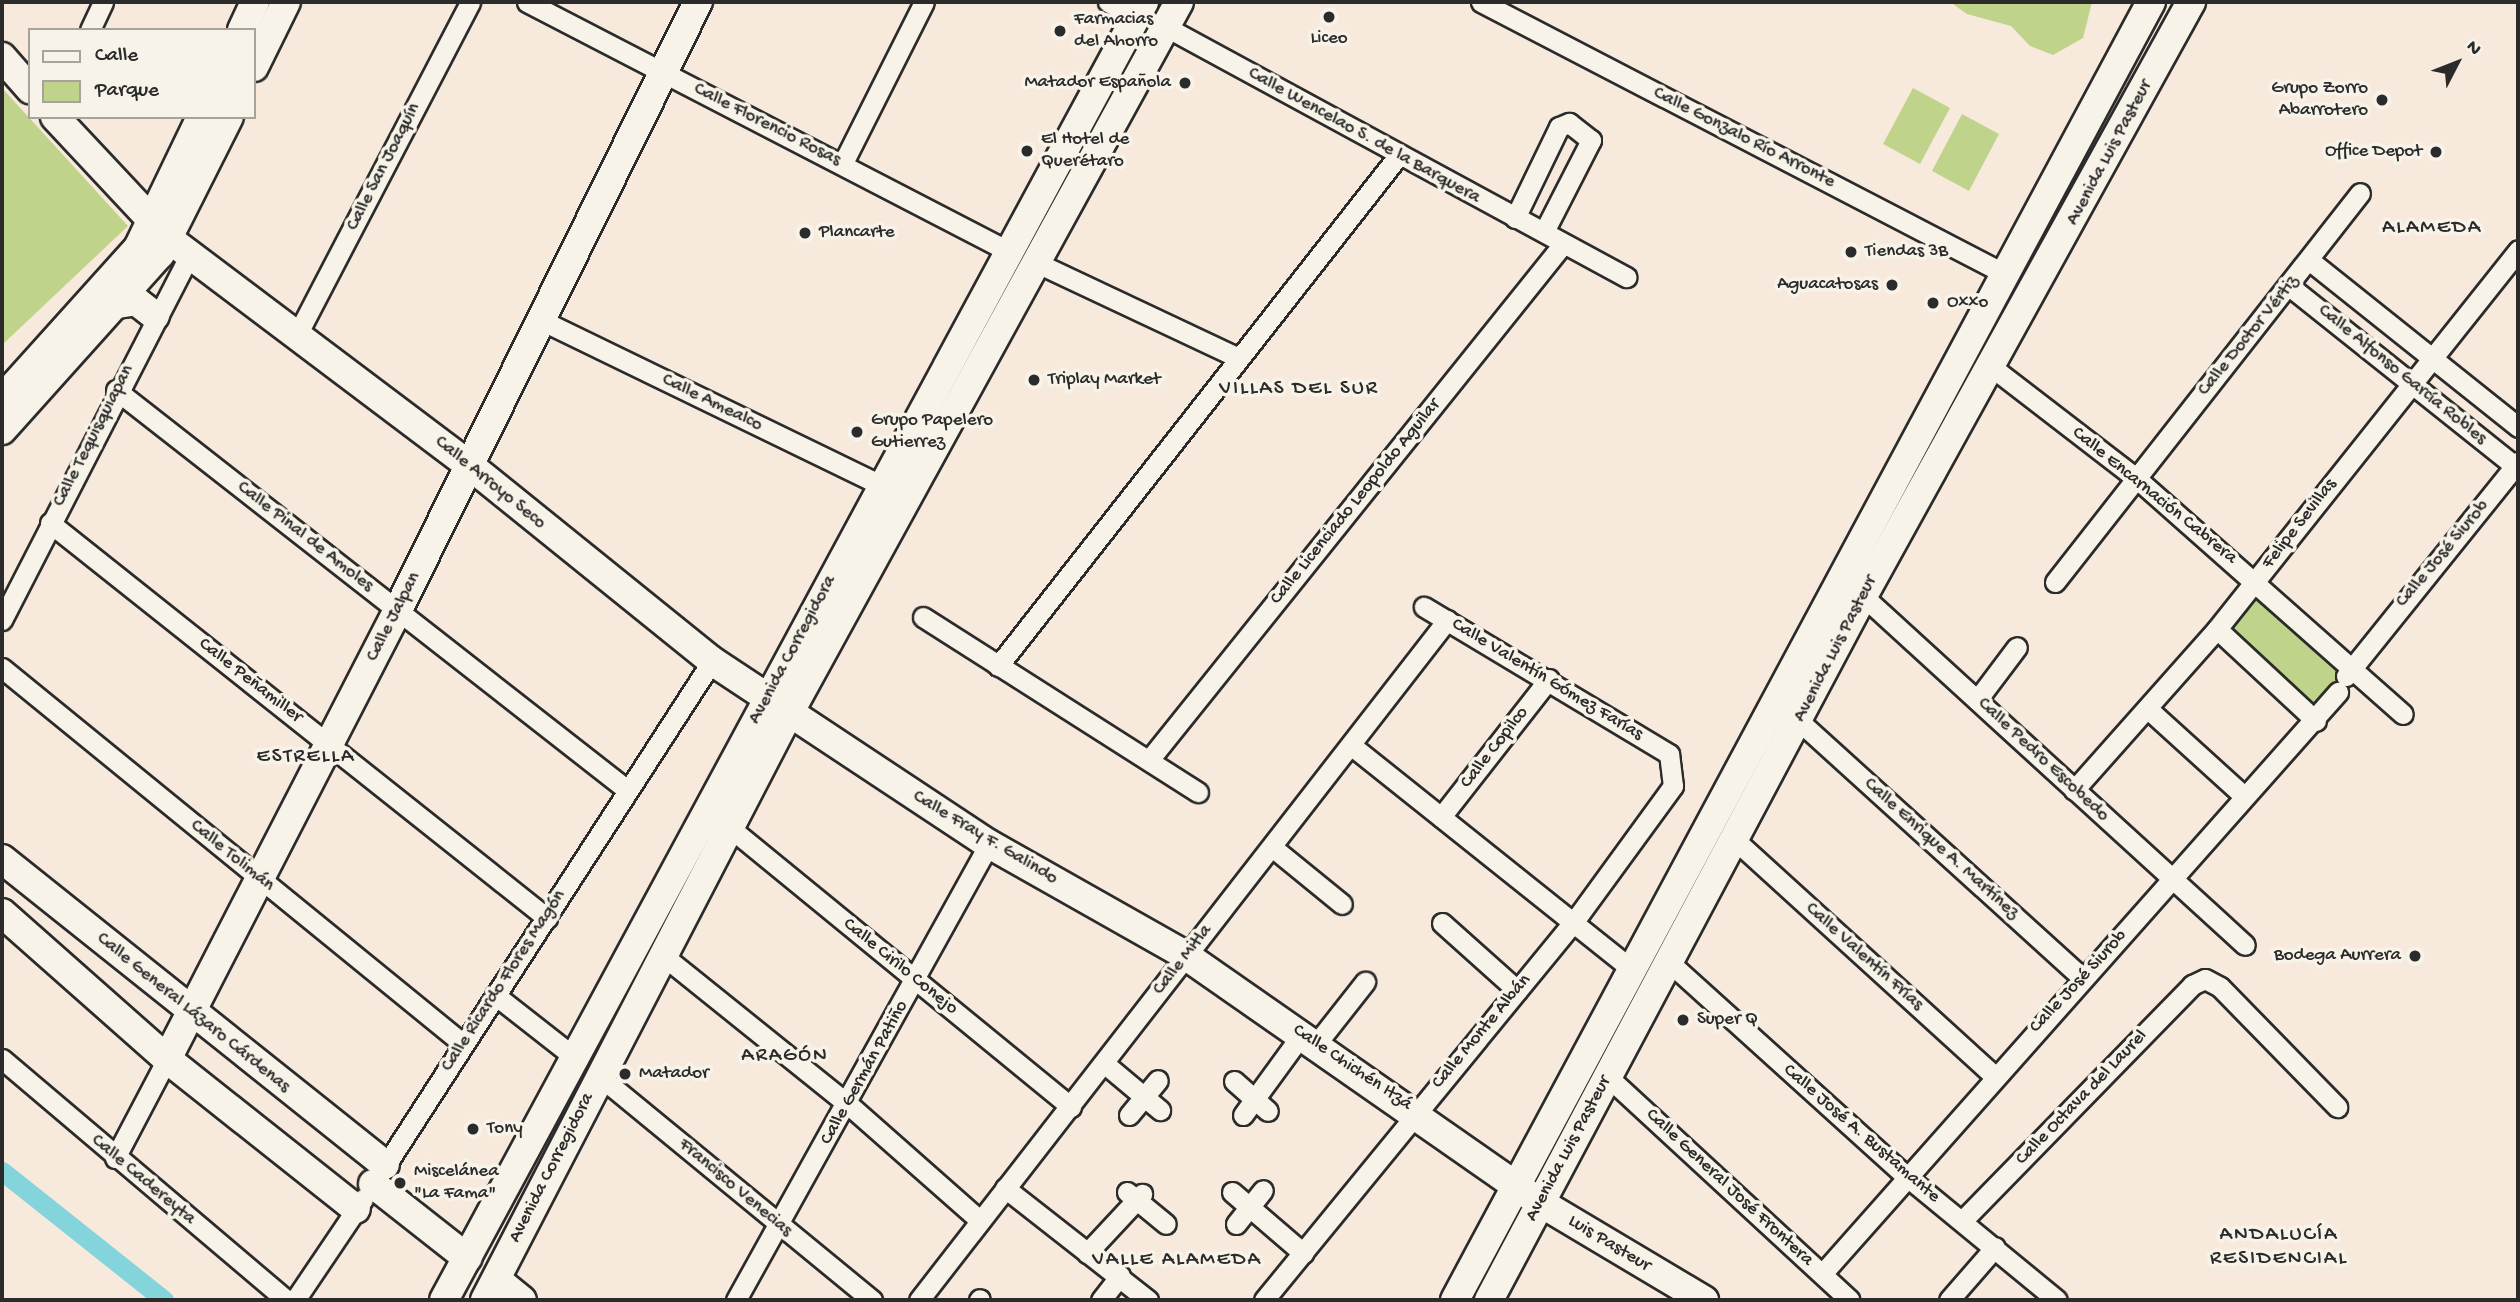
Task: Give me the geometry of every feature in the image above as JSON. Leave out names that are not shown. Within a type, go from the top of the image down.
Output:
[{"type":"main road","points":[[243,28],[255,2]]},
{"type":"main road","points":[[256,63],[286,2]]},
{"type":"main road","name":"Calle Jalpan","points":[[167,1059],[398,610],[666,73],[698,2]]},
{"type":"main road","name":"Avenida Corregidora","points":[[491,1290],[588,1067],[778,706],[1037,263],[1179,2]]},
{"type":"main road","name":"Avenida Luis Pasteur","points":[[1489,1300],[1799,721],[1863,596],[1905,492],[2007,275],[2151,2]]},
{"type":"main road","name":"Avenida Luis Pasteur","points":[[1455,1300],[1833,591],[1993,368],[2191,2]]},
{"type":"main road","name":"Avenida Corregidora","points":[[444,1300],[467,1258],[662,954],[729,827],[778,706],[881,485],[1006,250],[1140,9]]},
{"type":"main road","points":[[2,57],[28,87]]},
{"type":"main road","name":"Calle Arroyo Seco","points":[[57,119],[171,239],[469,465],[712,661],[778,706]]},
{"type":"main road","points":[[2,399],[118,273],[171,239],[201,119]]},
{"type":"main road","points":[[2,430],[118,304],[171,239],[228,119]]},
{"type":"main road","points":[[118,304],[136,301],[155,316]]},
{"type":"main road","name":"Calle Fray F. Galindo","points":[[778,706],[989,844],[1185,955]]},
{"type":"main road","name":"Calle General Lázaro Cárdenas","points":[[2,859],[191,1010],[379,1174],[467,1258]]},
{"type":"main road","points":[[2,913],[167,1059],[356,1209]]},
{"type":"main road","name":"Calle Chichén Itzá","points":[[1185,955],[1518,1183]]},
{"type":"main road","name":"Luis Pasteur","points":[[1518,1183],[1541,1203],[1704,1300]]},
{"type":"main road","points":[[491,1290],[522,1300]]},
{"type":"street","points":[[91,28],[103,2]]},
{"type":"street","name":"Calle San Joaquín","points":[[298,333],[470,2]]},
{"type":"street","name":"Calle Florencio Rosas","points":[[527,2],[1006,250]]},
{"type":"street","points":[[842,163],[924,2]]},
{"type":"street","points":[[1108,2],[1140,9]]},
{"type":"street","name":"Calle Gonzalo Río Arronte","points":[[1481,2],[2007,275]]},
{"type":"street","name":"Calle Wencelao S. de la Barquera","points":[[1166,27],[1398,156],[1626,277]]},
{"type":"street","points":[[1515,218],[1559,127],[1569,122],[1591,140],[1544,232]]},
{"type":"street","points":[[998,666],[1398,156]]},
{"type":"street","name":"Calle Doctor Vértiz","points":[[2055,582],[2360,193]]},
{"type":"street","name":"Calle Tequisquiapan","points":[[2,620],[155,316],[171,239]]},
{"type":"street","name":"Calle Licenciado Leopoldo Aguilar","points":[[1149,760],[1563,244]]},
{"type":"street","name":"Felipe Sevillas","points":[[2074,790],[2217,629],[2518,250]]},
{"type":"street","name":"Calle Alfonso García Robles","points":[[2309,260],[2518,427]]},
{"type":"street","points":[[1037,263],[1239,358]]},
{"type":"street","name":"Calle Alfonso García Robles","points":[[2288,285],[2517,464]]},
{"type":"street","name":"Calle Amealco","points":[[543,321],[881,485]]},
{"type":"street","name":"Calle Encarnación Cabrera","points":[[1993,368],[2136,478],[2256,580],[2344,680],[2403,713]]},
{"type":"street","name":"Calle Pinal de Amoles","points":[[116,390],[626,789]]},
{"type":"street","name":"Calle José Siurob","points":[[1822,1274],[1993,1074],[2173,880],[2244,795],[2316,721],[2344,680],[2517,464]]},
{"type":"street","name":"Calle Peñamiller","points":[[50,523],[547,918]]},
{"type":"street","points":[[1833,591],[1863,596]]},
{"type":"street","name":"Calle Pedro Escobedo","points":[[1863,596],[2245,945]]},
{"type":"street","name":"Calle Valentín Gómez Farías","points":[[1424,607],[1549,678],[1669,754]]},
{"type":"street","points":[[923,617],[1198,792]]},
{"type":"street","name":"Calle Mitla","points":[[929,1297],[977,1218],[1005,1188],[1105,1064],[1185,955],[1352,746],[1447,621]]},
{"type":"street","points":[[2217,629],[2316,721]]},
{"type":"street","points":[[1978,700],[2018,647]]},
{"type":"street","name":"Calle Ricardo Flores Magón","points":[[295,1300],[462,1043],[547,918],[626,789],[712,661]]},
{"type":"street","name":"Calle Tolimán","points":[[2,668],[462,1043]]},
{"type":"street","name":"Calle Copilco","points":[[1441,817],[1549,678]]},
{"type":"street","points":[[2148,709],[2244,795]]},
{"type":"street","name":"Calle Enrique A. Martínez","points":[[1799,721],[2082,978]]},
{"type":"street","points":[[1352,746],[1630,968]]},
{"type":"street","name":"Calle Monte Albán","points":[[1264,1300],[1416,1111],[1573,923],[1673,786],[1669,754]]},
{"type":"street","name":"Calle Cirilo Conejo","points":[[729,827],[1071,1107]]},
{"type":"street","name":"Calle Valentín Frías","points":[[1735,840],[1993,1074]]},
{"type":"street","name":"Calle Germán Patiño","points":[[736,1300],[849,1105],[989,844]]},
{"type":"street","points":[[1272,847],[1342,904]]},
{"type":"street","points":[[1442,923],[1517,990]]},
{"type":"street","points":[[662,954],[849,1105],[977,1218]]},
{"type":"street","name":"Calle José A. Bustamante","points":[[1670,962],[1906,1176],[2057,1300]]},
{"type":"street","name":"Calle Octava del Laurel","points":[[1962,1221],[2192,985],[2205,979],[2220,986],[2337,1107]]},
{"type":"street","points":[[1243,1115],[1261,1105],[1309,1038],[1365,982]]},
{"type":"street","name":"Francisco Venecias","points":[[495,995],[588,1067],[872,1300]]},
{"type":"street","name":"Calle Cadereyta","points":[[2,1059],[115,1158],[286,1300]]},
{"type":"street","name":"Calle Jalpan","points":[[115,1158],[167,1059]]},
{"type":"street","points":[[1105,1064],[1160,1110]]},
{"type":"street","name":"Calle General José Frontera","points":[[1607,1076],[1850,1300]]},
{"type":"street","points":[[1129,1115],[1158,1080]]},
{"type":"street","points":[[1234,1081],[1261,1105]]},
{"type":"street","points":[[1005,1188],[1148,1300]]},
{"type":"street","points":[[1236,1224],[1263,1190]]},
{"type":"street","points":[[1232,1192],[1303,1253]]},
{"type":"street","points":[[1087,1253],[1135,1195],[1166,1224]]},
{"type":"street","points":[[1950,1300],[1995,1247]]},
{"type":"street","points":[[1101,1300],[1120,1276]]},
{"type":"green space","points":[[1950,2],[2092,2],[2083,38],[2053,55],[2030,46],[2011,26],[1967,14]]},
{"type":"green space","points":[[2,88],[128,226],[2,345]]},
{"type":"green space","points":[[1913,88],[1950,108],[1920,164],[1883,144]]},
{"type":"green space","points":[[1962,114],[1999,134],[1969,191],[1932,171]]},
{"type":"green space","points":[[2256,590],[2342,670],[2314,714],[2223,630]]},
{"type":"waterway","points":[[2,1171],[164,1300]]},
{"type":"place","name":"Liceo","points":[[1329,17]]},
{"type":"place","name":"Farmacias del Ahorro","points":[[1060,31]]},
{"type":"place","name":"Matador Española","points":[[1185,83]]},
{"type":"place","name":"Grupo Zorro Abarrotero","points":[[2382,100]]},
{"type":"place","name":"El Hotel de Querétaro","points":[[1027,151]]},
{"type":"place","name":"Office Depot","points":[[2436,152]]},
{"type":"place","name":"Plancarte","points":[[805,233]]},
{"type":"place","name":"Tiendas 3B","points":[[1851,252]]},
{"type":"place","name":"Aguacatosas","points":[[1892,285]]},
{"type":"place","name":"Oxxo","points":[[1933,303]]},
{"type":"place","name":"Triplay Market","points":[[1034,380]]},
{"type":"place","name":"Grupo Papelero Gutierrez","points":[[857,432]]},
{"type":"place","name":"Bodega Aurrera","points":[[2415,956]]},
{"type":"place","name":"Super Q","points":[[1683,1020]]},
{"type":"place","name":"Matador","points":[[625,1074]]},
{"type":"place","name":"Tony","points":[[473,1129]]},
{"type":"place","name":"Miscelánea \"La Fama\"","points":[[400,1183]]},
{"type":"district","name":"ALAMEDA","points":[[2432,229]]},
{"type":"district","name":"VILLAS DEL SUR","points":[[1299,390]]},
{"type":"district","name":"ESTRELLA","points":[[306,758]]},
{"type":"district","name":"ARAGÓN","points":[[785,1057]]},
{"type":"district","name":"ANDALUCÍA RESIDENCIAL","points":[[2279,1248]]},
{"type":"district","name":"VALLE ALAMEDA","points":[[1177,1261]]}]
